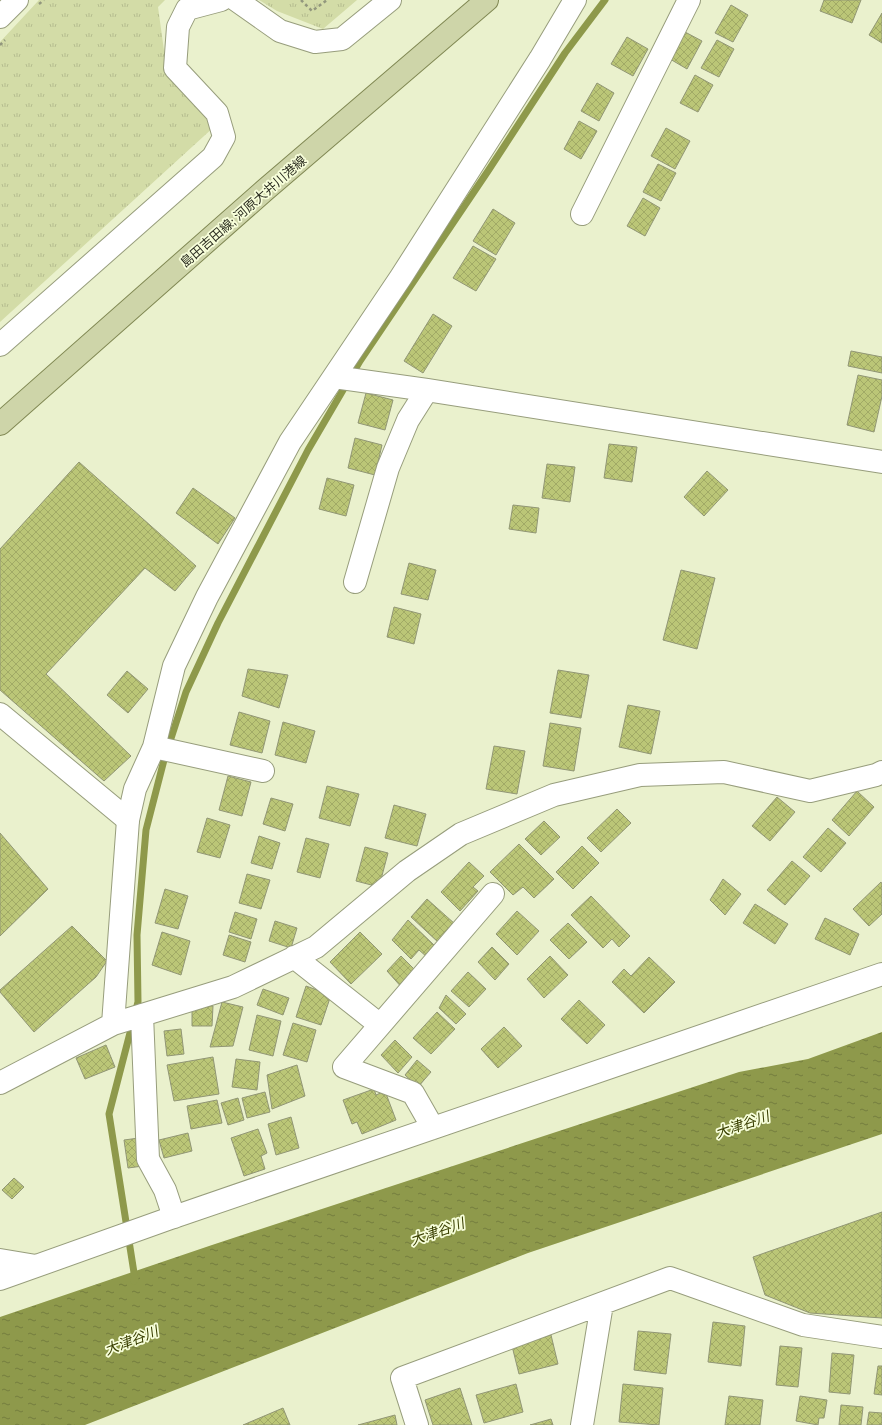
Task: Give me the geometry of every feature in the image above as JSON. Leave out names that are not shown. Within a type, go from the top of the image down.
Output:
[{"type":"main road","name":"島田吉田線; 河原大井川港線","points":[[0,424],[265,190],[487,0]]},
{"type":"street","points":[[0,18],[17,0]]},
{"type":"street","points":[[0,345],[213,157],[224,137],[217,114],[175,68],[178,27],[187,9],[221,0]]},
{"type":"street","points":[[236,0],[280,31],[315,42],[342,39],[390,0]]},
{"type":"street","points":[[113,1024],[128,820],[135,789],[154,747],[174,666],[201,611],[290,442],[422,244],[540,59],[575,0]]},
{"type":"street","points":[[582,214],[689,0]]},
{"type":"street","points":[[334,377],[427,390],[882,462]]},
{"type":"street","points":[[355,582],[388,468],[408,420],[427,390]]},
{"type":"street","points":[[0,714],[128,820]]},
{"type":"street","points":[[154,747],[263,771]]},
{"type":"street","points":[[0,1083],[113,1024],[233,987],[316,947],[407,872],[461,834],[554,795],[640,775],[724,772],[810,791],[876,775],[882,772]]},
{"type":"street","points":[[433,1128],[413,1093],[344,1067],[493,894]]},
{"type":"street","points":[[294,957],[380,1025]]},
{"type":"street","points":[[0,1280],[174,1217],[882,974]]},
{"type":"street","points":[[142,1015],[148,1159],[165,1190],[174,1217]]},
{"type":"street","points":[[0,1260],[37,1266]]},
{"type":"street","points":[[417,1425],[402,1378],[670,1278],[803,1325],[882,1337]]},
{"type":"street","points":[[582,1425],[602,1304]]},
{"type":"path","points":[[301,0],[312,11],[326,0]]},
{"type":"green space","points":[[39,0],[165,0],[158,7],[166,65],[215,126],[0,322],[0,42]]},
{"type":"green space","points":[[259,0],[357,0],[323,29],[277,11]]},
{"type":"water","name":"大津谷川","points":[[882,1032],[882,1134],[528,1253],[85,1425],[0,1425],[0,1317],[212,1245],[739,1072],[808,1059]]},
{"type":"building","points":[[824,0],[861,0],[852,23],[820,11]]},
{"type":"building","points":[[731,5],[748,15],[733,42],[715,33]]},
{"type":"building","points":[[882,13],[882,43],[869,35]]},
{"type":"building","points":[[685,32],[702,41],[687,69],[670,59]]},
{"type":"building","points":[[627,37],[648,49],[633,76],[611,64]]},
{"type":"building","points":[[717,40],[734,49],[719,77],[701,68]]},
{"type":"building","points":[[695,75],[713,85],[698,112],[680,103]]},
{"type":"building","points":[[597,83],[614,93],[599,121],[581,111]]},
{"type":"building","points":[[579,121],[597,131],[581,159],[564,149]]},
{"type":"building","points":[[666,128],[690,141],[675,169],[651,156]]},
{"type":"building","points":[[658,164],[676,173],[661,201],[643,192]]},
{"type":"building","points":[[643,198],[660,208],[645,236],[627,226]]},
{"type":"building","points":[[493,209],[515,223],[496,255],[473,241]]},
{"type":"building","points":[[473,246],[496,259],[476,291],[453,278]]},
{"type":"building","points":[[433,314],[452,326],[423,373],[404,361]]},
{"type":"building","points":[[851,351],[882,357],[882,373],[848,366]]},
{"type":"building","points":[[858,375],[882,380],[882,396],[874,432],[847,425]]},
{"type":"building","points":[[366,393],[393,400],[385,430],[358,423]]},
{"type":"building","points":[[355,438],[382,445],[375,475],[348,468]]},
{"type":"building","points":[[609,444],[637,447],[632,482],[604,478]]},
{"type":"building","points":[[79,462],[196,566],[175,591],[145,568],[46,674],[131,756],[104,781],[0,690],[0,549]]},
{"type":"building","points":[[547,464],[575,467],[570,502],[542,498]]},
{"type":"building","points":[[707,471],[728,490],[704,516],[684,497]]},
{"type":"building","points":[[327,478],[354,485],[346,516],[319,509]]},
{"type":"building","points":[[193,488],[235,518],[218,544],[176,513]]},
{"type":"building","points":[[513,505],[539,508],[536,533],[509,529]]},
{"type":"building","points":[[409,563],[436,570],[428,600],[401,594]]},
{"type":"building","points":[[681,570],[715,578],[697,649],[663,640]]},
{"type":"building","points":[[394,607],[421,614],[414,644],[387,637]]},
{"type":"building","points":[[248,669],[288,675],[279,708],[242,696]]},
{"type":"building","points":[[558,670],[589,675],[581,718],[550,713]]},
{"type":"building","points":[[127,671],[148,689],[128,713],[107,695]]},
{"type":"building","points":[[628,705],[660,711],[651,754],[619,747]]},
{"type":"building","points":[[239,712],[270,721],[262,753],[230,745]]},
{"type":"building","points":[[283,722],[315,731],[306,763],[275,755]]},
{"type":"building","points":[[550,723],[581,728],[574,771],[543,766]]},
{"type":"building","points":[[494,746],[525,751],[517,794],[486,789]]},
{"type":"building","points":[[228,776],[251,782],[242,816],[219,810]]},
{"type":"building","points":[[327,786],[359,794],[350,826],[319,818]]},
{"type":"building","points":[[857,791],[874,807],[849,836],[832,820]]},
{"type":"building","points":[[777,797],[795,812],[770,841],[752,826]]},
{"type":"building","points":[[271,798],[293,804],[285,831],[263,824]]},
{"type":"building","points":[[394,805],[426,814],[417,846],[385,838]]},
{"type":"building","points":[[617,809],[631,823],[601,852],[587,838]]},
{"type":"building","points":[[207,818],[230,825],[220,858],[197,852]]},
{"type":"building","points":[[544,821],[560,837],[541,855],[525,839]]},
{"type":"building","points":[[828,828],[846,843],[821,872],[803,857]]},
{"type":"building","points":[[0,833],[48,889],[0,936]]},
{"type":"building","points":[[259,836],[280,843],[272,869],[251,863]]},
{"type":"building","points":[[306,838],[329,844],[320,878],[297,872]]},
{"type":"building","points":[[519,844],[554,879],[534,898],[523,887],[513,895],[490,872]]},
{"type":"building","points":[[582,846],[599,863],[573,889],[556,872]]},
{"type":"building","points":[[365,847],[388,853],[379,887],[356,881]]},
{"type":"building","points":[[792,861],[810,876],[785,905],[767,890]]},
{"type":"building","points":[[469,862],[484,876],[473,887],[478,891],[460,911],[441,892]]},
{"type":"building","points":[[247,874],[270,880],[261,909],[239,903]]},
{"type":"building","points":[[723,879],[741,894],[725,915],[710,900]]},
{"type":"building","points":[[881,882],[882,914],[869,926],[853,909]]},
{"type":"building","points":[[165,889],[188,896],[178,929],[155,923]]},
{"type":"building","points":[[591,896],[630,936],[619,947],[612,939],[603,948],[571,915]]},
{"type":"building","points":[[427,899],[455,924],[439,943],[411,917]]},
{"type":"building","points":[[755,904],[788,924],[775,944],[743,923]]},
{"type":"building","points":[[517,911],[539,931],[517,955],[496,934]]},
{"type":"building","points":[[235,912],[257,919],[251,939],[229,932]]},
{"type":"building","points":[[825,918],[859,934],[850,955],[815,939]]},
{"type":"building","points":[[408,920],[435,946],[427,957],[419,950],[411,959],[392,940]]},
{"type":"building","points":[[275,921],[297,928],[291,948],[269,941]]},
{"type":"building","points":[[568,923],[587,942],[569,959],[550,940]]},
{"type":"building","points":[[72,926],[107,961],[96,977],[34,1032],[0,992],[0,990]]},
{"type":"building","points":[[162,932],[190,941],[181,975],[152,965]]},
{"type":"building","points":[[360,932],[382,954],[351,984],[330,962]]},
{"type":"building","points":[[229,935],[251,942],[245,962],[223,955]]},
{"type":"building","points":[[492,947],[509,964],[495,980],[478,962]]},
{"type":"building","points":[[401,956],[418,973],[404,990],[387,971]]},
{"type":"building","points":[[550,956],[568,975],[544,998],[527,979]]},
{"type":"building","points":[[649,957],[675,982],[644,1013],[612,982],[624,969],[631,976]]},
{"type":"building","points":[[468,972],[486,989],[469,1007],[451,991]]},
{"type":"building","points":[[306,986],[331,995],[321,1025],[296,1017]]},
{"type":"building","points":[[263,989],[289,998],[283,1015],[257,1005]]},
{"type":"building","points":[[446,995],[466,1014],[456,1024],[439,1008]]},
{"type":"building","points":[[579,1000],[605,1025],[587,1044],[561,1019]]},
{"type":"building","points":[[222,1002],[243,1007],[233,1046],[210,1047]]},
{"type":"building","points":[[192,1006],[213,1006],[212,1026],[192,1026]]},
{"type":"building","points":[[437,1012],[455,1029],[431,1054],[413,1038]]},
{"type":"building","points":[[257,1015],[281,1021],[273,1056],[249,1050]]},
{"type":"building","points":[[293,1023],[316,1030],[307,1062],[283,1055]]},
{"type":"building","points":[[504,1027],[522,1046],[498,1068],[481,1049]]},
{"type":"building","points":[[181,1029],[184,1054],[167,1056],[164,1031]]},
{"type":"building","points":[[395,1040],[412,1057],[398,1073],[381,1055]]},
{"type":"building","points":[[106,1045],[115,1067],[85,1079],[76,1058]]},
{"type":"building","points":[[213,1057],[219,1094],[174,1101],[167,1065]]},
{"type":"building","points":[[236,1059],[260,1062],[257,1090],[232,1087]]},
{"type":"building","points":[[417,1060],[431,1072],[418,1087],[405,1075]]},
{"type":"building","points":[[297,1065],[305,1096],[272,1109],[267,1075]]},
{"type":"building","points":[[374,1089],[376,1095],[385,1091],[396,1120],[362,1134],[357,1122],[352,1124],[343,1100]]},
{"type":"building","points":[[265,1092],[270,1112],[247,1118],[242,1098]]},
{"type":"building","points":[[238,1098],[244,1120],[228,1125],[221,1103]]},
{"type":"building","points":[[217,1100],[222,1123],[191,1129],[187,1106]]},
{"type":"building","points":[[291,1117],[299,1148],[276,1155],[268,1124]]},
{"type":"building","points":[[258,1129],[267,1153],[261,1156],[265,1169],[244,1176],[231,1138]]},
{"type":"building","points":[[188,1133],[192,1151],[164,1158],[159,1140]]},
{"type":"building","points":[[139,1138],[143,1166],[128,1168],[124,1140]]},
{"type":"building","points":[[14,1178],[24,1187],[12,1199],[2,1190]]},
{"type":"building","points":[[882,1212],[882,1318],[810,1313],[765,1295],[753,1257]]},
{"type":"building","points":[[713,1322],[745,1326],[741,1366],[708,1362]]},
{"type":"building","points":[[638,1331],[671,1334],[666,1374],[634,1370]]},
{"type":"building","points":[[551,1335],[558,1364],[519,1374],[512,1346]]},
{"type":"building","points":[[780,1346],[802,1348],[798,1387],[776,1385]]},
{"type":"building","points":[[832,1353],[854,1355],[850,1394],[829,1392]]},
{"type":"building","points":[[878,1366],[882,1366],[882,1395],[874,1394]]},
{"type":"building","points":[[516,1384],[523,1412],[484,1423],[476,1395]]},
{"type":"building","points":[[623,1384],[663,1388],[659,1425],[619,1422]]},
{"type":"building","points":[[460,1388],[472,1425],[433,1425],[425,1400]]},
{"type":"building","points":[[729,1396],[763,1400],[760,1425],[725,1425]]},
{"type":"building","points":[[800,1396],[827,1400],[824,1418],[819,1418],[818,1425],[796,1421]]},
{"type":"building","points":[[841,1405],[863,1407],[861,1425],[839,1425]]},
{"type":"building","points":[[283,1408],[290,1425],[243,1425]]},
{"type":"building","points":[[869,1412],[882,1413],[882,1425],[867,1425]]},
{"type":"building","points":[[395,1415],[397,1425],[358,1425]]},
{"type":"building","points":[[551,1419],[553,1425],[530,1425]]},
{"type":"waterway","points":[[134,1281],[135,1279],[109,1114],[138,1002],[137,935],[146,830],[164,760],[186,692],[218,623],[308,450],[360,361],[488,171],[565,53],[605,0]]}]
